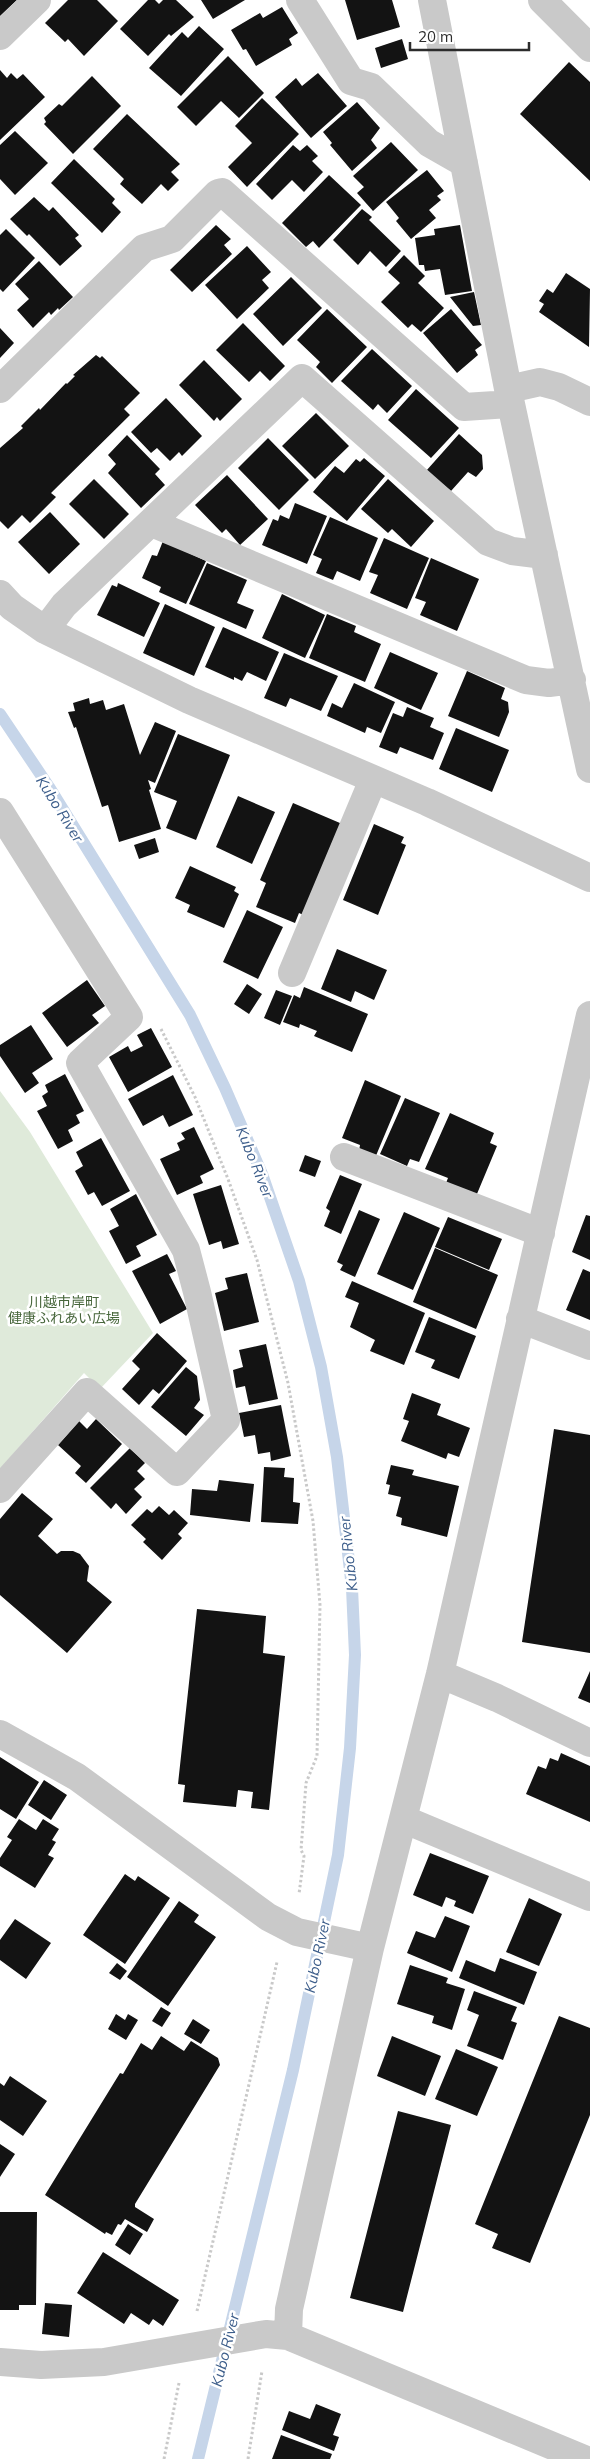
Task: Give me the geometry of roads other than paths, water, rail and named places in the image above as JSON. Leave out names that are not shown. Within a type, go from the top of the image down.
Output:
[{"type":"street","points":[[0,36],[37,0]]},
{"type":"street","points":[[300,0],[351,81],[371,86],[429,143],[464,163]]},
{"type":"street","points":[[432,0],[510,397],[590,769]]},
{"type":"street","points":[[542,0],[590,48]]},
{"type":"street","points":[[0,389],[144,248],[172,239],[218,193],[222,192],[464,407],[510,397],[540,382],[559,387],[590,402]]},
{"type":"street","points":[[45,630],[64,605],[302,378],[488,542],[512,551],[544,555]]},
{"type":"street","points":[[152,523],[526,680],[549,683],[572,680]]},
{"type":"street","points":[[4,605],[45,630],[188,700],[374,780],[590,878]]},
{"type":"street","points":[[292,973],[374,780]]},
{"type":"street","points":[[0,812],[129,1017],[80,1063],[186,1250],[200,1301],[226,1420],[177,1472],[86,1392],[0,1489]]},
{"type":"street","points":[[277,2335],[289,2309],[360,1945],[403,1819],[440,1674],[590,1015]]},
{"type":"street","points":[[344,1157],[541,1232]]},
{"type":"street","points":[[520,1319],[590,1346]]},
{"type":"street","points":[[440,1674],[497,1698],[590,1743]]},
{"type":"street","points":[[0,1734],[77,1777],[268,1917],[297,1932],[360,1945]]},
{"type":"street","points":[[403,1819],[590,1897]]},
{"type":"street","points":[[0,2362],[41,2365],[104,2362],[277,2335],[584,2459]]},
{"type":"waterway","name":"Kubo River","points":[[0,714],[49,787],[190,1015],[225,1088],[262,1174],[299,1281],[321,1367],[337,1457],[352,1588],[355,1655],[350,1748],[338,1855],[293,2070],[198,2459]]},
{"type":"park label","name":"川越市岸町 健康ふれあい広場","points":[[64,1310]]}]
